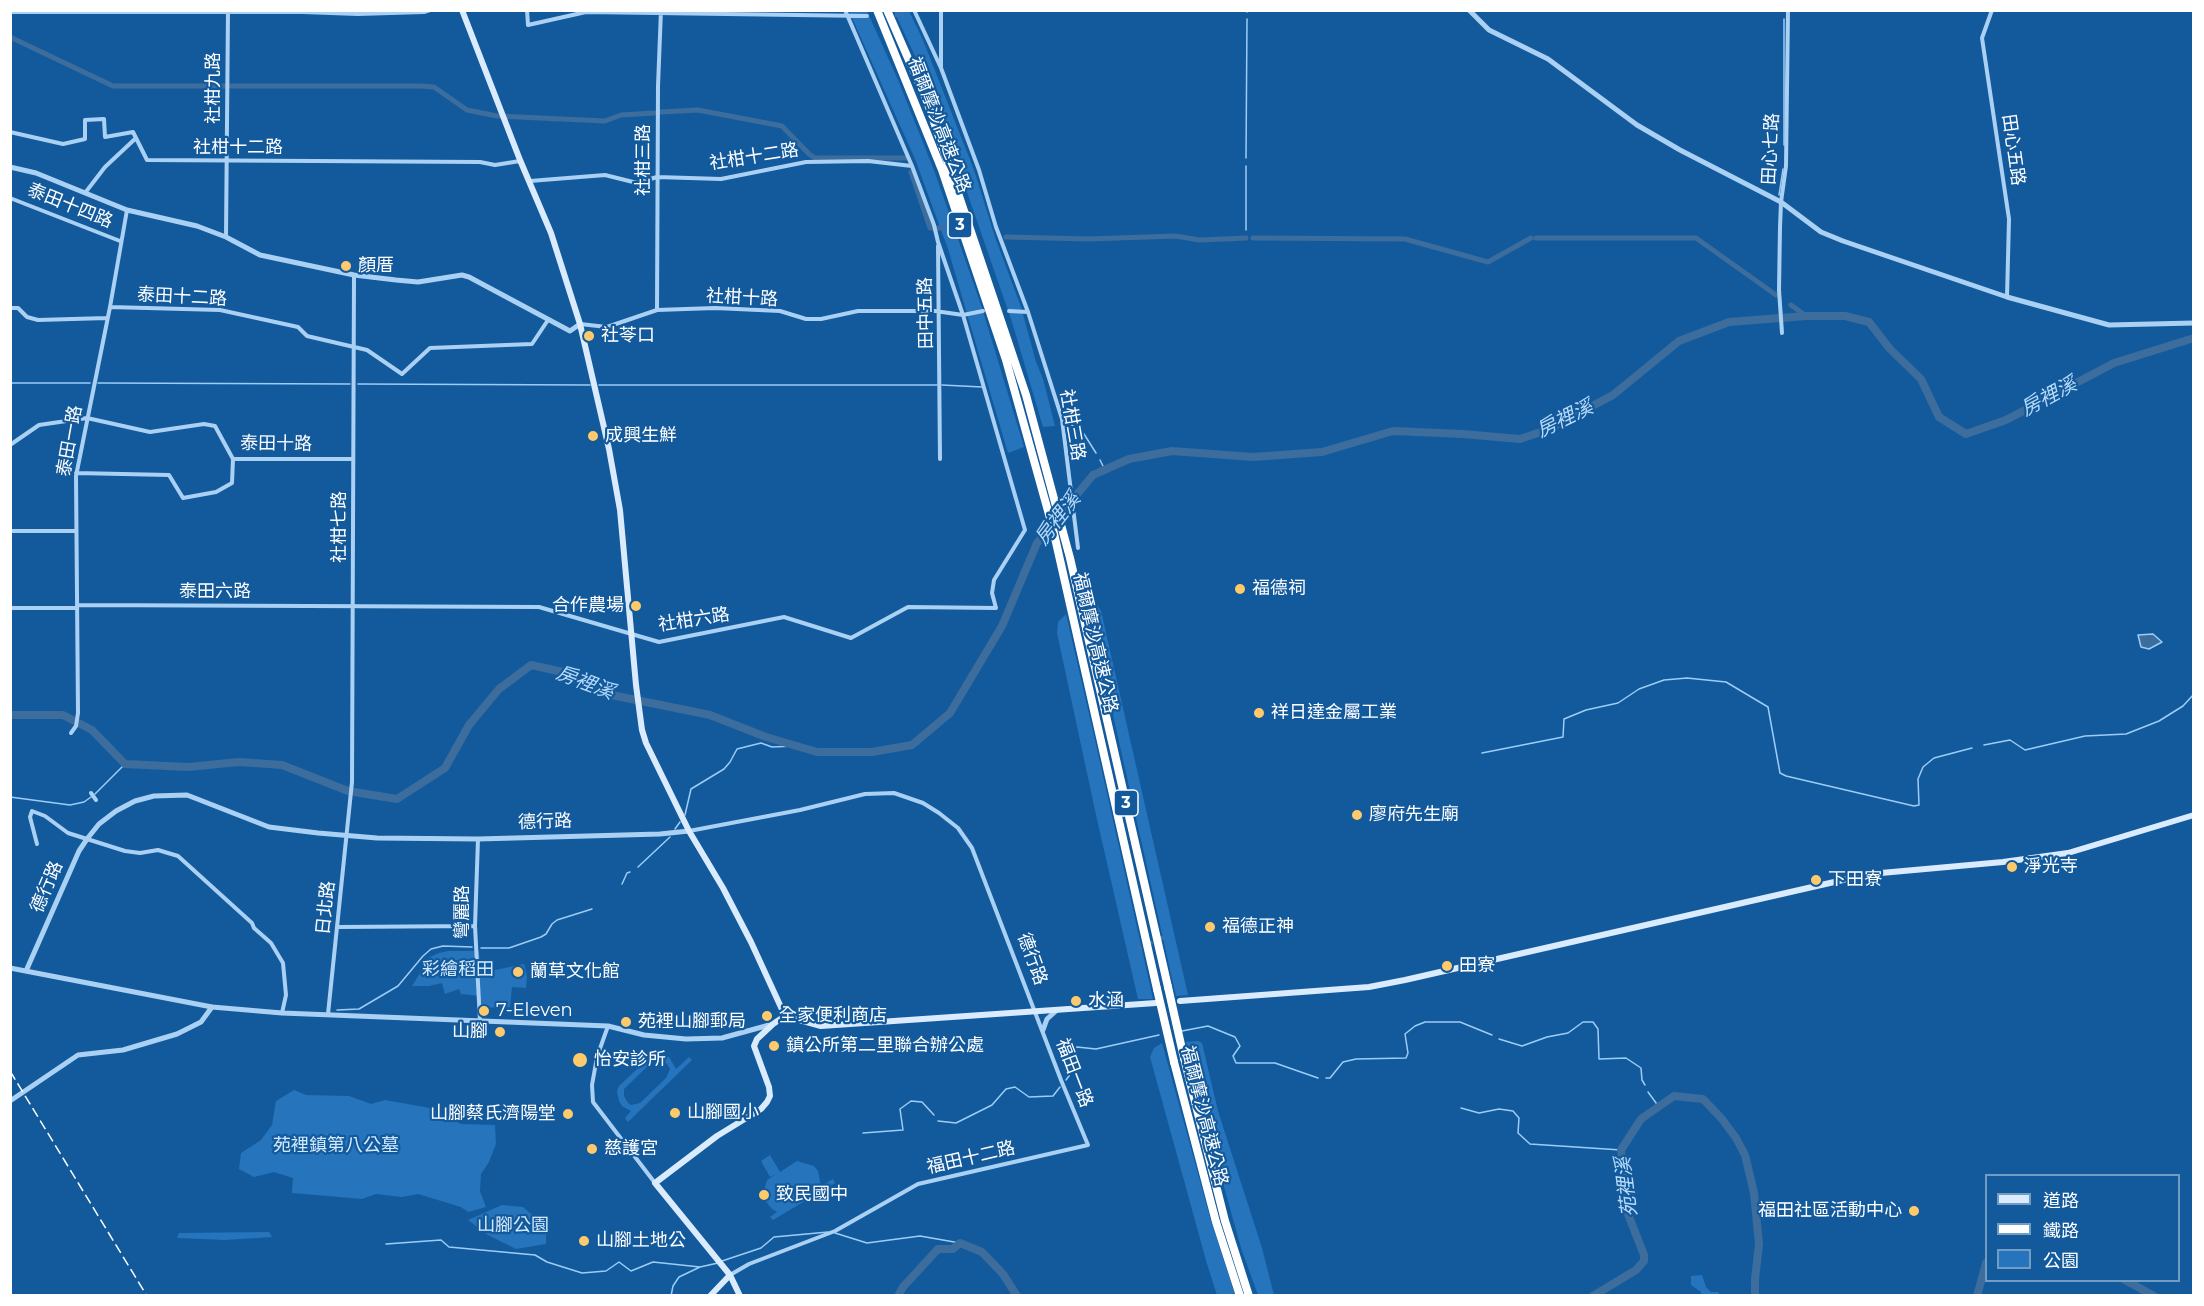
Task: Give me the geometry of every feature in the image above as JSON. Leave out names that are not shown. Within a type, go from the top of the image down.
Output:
[{"type":"highway","name":"福爾摩沙高速公路","points":[[877,10],[942,170],[1006,360],[1053,529],[1174,1062],[1216,1222],[1240,1296]]},
{"type":"highway","name":"福爾摩沙高速公路","points":[[887,10],[928,104],[1014,356],[1040,444],[1085,619],[1185,1058],[1225,1221],[1249,1296]]},
{"type":"main road","points":[[462,10],[561,260],[580,324],[609,449],[616,490],[642,730],[652,758],[688,831],[723,888],[785,1016]]},
{"type":"main road","points":[[1180,1001],[1369,987],[1405,981],[1843,880],[1881,873],[2003,862],[2068,853],[2193,815]]},
{"type":"main road","points":[[740,1296],[730,1275],[655,1183],[717,1136],[761,1109],[767,1102],[770,1096],[769,1087],[754,1046],[757,1039],[772,1024],[785,1016],[821,1026],[1156,1003]]},
{"type":"main road","points":[[710,1296],[730,1275]]},
{"type":"street","points":[[10,12],[228,11],[358,14],[430,10]]},
{"type":"street","points":[[527,10],[528,25],[586,11],[867,16]]},
{"type":"street","points":[[555,19],[556,10]]},
{"type":"street","points":[[845,10],[912,166],[963,315]]},
{"type":"street","name":"社柑三路","points":[[914,10],[941,68],[979,170],[996,227],[1028,312],[1058,404],[1077,548]]},
{"type":"street","points":[[941,10],[941,68]]},
{"type":"street","points":[[1469,10],[1489,30],[1548,58],[1637,125],[1781,202],[1821,232],[1844,242],[2007,297],[2109,325],[2193,323]]},
{"type":"street","name":"田心七路","points":[[1782,332],[1779,290],[1781,202],[1786,166],[1788,10]]},
{"type":"street","name":"田心五路","points":[[1992,10],[1982,38],[2009,219],[2007,297]]},
{"type":"street","name":"社柑九路","points":[[226,237],[228,11]]},
{"type":"street","name":"社柑三路","points":[[657,310],[658,86],[661,12]]},
{"type":"street","points":[[10,132],[63,144],[85,139],[85,120],[104,119],[105,137],[133,132],[136,138],[105,167],[85,193]]},
{"type":"street","name":"社柑十二路","points":[[136,138],[147,160],[480,162],[495,165],[520,160]]},
{"type":"street","name":"社柑十二路","points":[[530,181],[605,175],[637,183],[657,177],[722,178],[806,162],[868,161],[912,166]]},
{"type":"street","points":[[10,167],[36,173],[127,210],[197,226],[226,237],[260,255],[354,274],[418,282],[462,275],[469,276],[570,331],[580,324]]},
{"type":"street","name":"泰田十四路","points":[[10,198],[120,241]]},
{"type":"street","name":"泰田一路","points":[[71,733],[78,717],[76,473],[127,210]]},
{"type":"street","name":"田中五路","points":[[938,242],[940,459]]},
{"type":"street","name":"社柑七路","points":[[349,803],[352,779],[354,274]]},
{"type":"street","name":"泰田十二路","points":[[110,307],[220,310],[298,327],[308,336],[354,347]]},
{"type":"street","points":[[10,308],[18,308],[27,317],[38,320],[107,318]]},
{"type":"street","name":"社柑十路","points":[[580,324],[607,327],[657,310],[715,308],[780,311],[806,319],[821,319],[858,311],[940,312],[963,315],[983,311]]},
{"type":"street","points":[[1009,311],[1028,312]]},
{"type":"street","name":"社柑六路","points":[[353,607],[539,607],[658,642],[784,617],[851,638],[908,607],[996,608],[992,593],[994,580],[1025,530],[963,315]]},
{"type":"street","points":[[354,347],[368,350],[402,374],[430,348],[532,344],[548,320]]},
{"type":"street","name":"泰田十路","points":[[10,445],[39,425],[87,418],[150,432],[204,424],[214,426],[233,459],[353,459]]},
{"type":"street","points":[[76,473],[169,475],[183,498],[216,492],[232,483],[233,459]]},
{"type":"street","points":[[10,531],[76,531]]},
{"type":"street","name":"泰田六路","points":[[10,608],[353,607]]},
{"type":"street","name":"德行路","points":[[26,971],[79,851],[87,839],[99,824],[117,811],[135,801],[154,796],[187,795],[269,827],[347,836],[478,839],[660,834],[688,831],[800,810],[865,794],[894,793],[923,803],[958,828],[972,848],[1035,1011]]},
{"type":"street","points":[[92,794],[96,800]]},
{"type":"street","name":"日北路","points":[[328,1014],[349,803]]},
{"type":"street","points":[[37,844],[30,817],[32,811],[45,816],[68,833],[87,839],[132,852],[158,850],[173,854],[202,877],[271,943],[283,963],[286,995],[282,1013]]},
{"type":"street","name":"彎麗路","points":[[478,839],[475,926],[480,1021]]},
{"type":"street","points":[[338,927],[475,926]]},
{"type":"street","points":[[10,968],[212,1007],[282,1013],[608,1026],[644,1035],[711,1039],[772,1024]]},
{"type":"street","points":[[10,1101],[78,1055],[123,1050],[177,1034],[201,1022],[212,1007]]},
{"type":"street","points":[[1043,1030],[1047,1019],[1058,1010]]},
{"type":"street","name":"福田一路","points":[[1035,1011],[1088,1145]]},
{"type":"street","points":[[608,1026],[597,1057],[592,1085],[593,1102],[655,1183]]},
{"type":"street","name":"福田十二路","points":[[730,1275],[749,1264],[834,1232],[918,1184],[1088,1145]]},
{"type":"green space","points":[[849,11],[867,11],[898,80],[934,170],[982,308],[1024,447],[1008,453],[948,249],[915,159]]},
{"type":"green space","points":[[894,11],[909,11],[923,40],[974,170],[995,237],[1021,307],[1055,426],[1043,427],[1012,322],[934,97]]},
{"type":"green space","points":[[1087,599],[1093,599],[1101,611],[1188,995],[1176,996]]},
{"type":"green space","points":[[1066,614],[1153,999],[1138,999],[1096,815],[1057,633],[1058,622]]},
{"type":"green space","name":"彩繪稻田","points":[[448,951],[479,951],[480,971],[486,972],[524,964],[527,976],[526,988],[512,987],[510,1007],[480,1008],[480,996],[461,994],[459,989],[445,994],[442,983],[412,986],[430,957]]},
{"type":"green space","points":[[1186,1042],[1202,1043],[1218,1111],[1262,1248],[1274,1295],[1258,1295],[1241,1248]]},
{"type":"green space","points":[[1162,1043],[1211,1221],[1235,1295],[1217,1295],[1207,1264],[1150,1057],[1154,1048]]},
{"type":"green space","points":[[652,1055],[669,1057],[676,1069],[689,1057],[692,1060],[628,1122],[625,1118],[631,1111],[622,1106],[617,1091],[619,1086]],"holes":[[[660,1060],[670,1069],[666,1078],[640,1103],[631,1105],[628,1103],[624,1096],[624,1089],[652,1062]]]},
{"type":"green space","name":"苑裡鎮第八公墓","points":[[294,1090],[306,1095],[349,1096],[371,1104],[385,1100],[430,1108],[461,1124],[495,1125],[496,1144],[481,1174],[480,1191],[486,1207],[468,1212],[461,1207],[418,1194],[402,1197],[376,1194],[362,1199],[292,1193],[293,1178],[274,1172],[254,1177],[239,1169],[241,1153],[261,1140],[272,1125],[276,1101]]},
{"type":"green space","points":[[770,1155],[780,1172],[797,1161],[814,1166],[818,1171],[821,1186],[833,1179],[835,1183],[773,1220],[770,1217],[777,1212],[762,1197],[767,1180],[776,1174],[770,1177],[761,1161]]},
{"type":"green space","name":"山腳公園","points":[[502,1205],[523,1207],[546,1227],[546,1244],[516,1249],[488,1235],[468,1220]]},
{"type":"green space","points":[[269,1232],[272,1237],[225,1240],[177,1238],[179,1233]]},
{"type":"green space","points":[[1702,1275],[1706,1287],[1711,1292],[1718,1292],[1720,1295],[1701,1295],[1701,1292],[1691,1285],[1691,1276]]},
{"type":"shaded area","points":[[2153,634],[2162,642],[2149,649],[2141,647],[2138,635]]},
{"type":"waterway","points":[[1246,158],[1247,19]]},
{"type":"waterway","points":[[1784,19],[1784,145]]},
{"type":"waterway","points":[[10,37],[113,86],[421,86],[434,87],[467,110],[497,116],[605,121],[621,115],[654,113]]},
{"type":"waterway","points":[[661,112],[698,110],[782,126],[815,158],[906,158]]},
{"type":"waterway","points":[[1246,166],[1246,230]]},
{"type":"waterway","points":[[1779,195],[1783,169]]},
{"type":"waterway","points":[[911,172],[930,228],[942,228]]},
{"type":"waterway","points":[[1006,237],[1089,239],[1175,236],[1200,240],[1246,238]]},
{"type":"waterway","points":[[1253,238],[1405,239],[1488,262],[1531,238]]},
{"type":"waterway","points":[[1536,238],[1696,238],[1776,295]]},
{"type":"waterway","points":[[1791,305],[1806,316]]},
{"type":"waterway","name":"房裡溪","points":[[10,715],[63,715],[92,730],[125,764],[188,767],[239,762],[282,765],[348,791],[397,799],[445,768],[469,725],[499,689],[531,665],[563,672],[597,692],[710,715],[766,737],[817,752],[872,752],[912,745],[950,713],[1002,626],[1037,543],[1093,475],[1129,459],[1172,451],[1253,457],[1322,452],[1393,431],[1520,439],[1547,430],[1613,395],[1679,341],[1729,322],[1806,316],[1845,316],[1869,322],[1890,349],[1921,379],[1939,417],[1966,434],[2006,420],[2114,363],[2194,338]]},
{"type":"waterway","points":[[10,383],[90,383]]},
{"type":"waterway","points":[[98,383],[350,384]]},
{"type":"waterway","points":[[358,384],[590,385]]},
{"type":"waterway","points":[[599,385],[937,385]]},
{"type":"waterway","points":[[942,385],[982,387]]},
{"type":"waterway","points":[[1069,423],[1084,434],[1096,453]]},
{"type":"waterway","points":[[1100,460],[1105,470]]},
{"type":"waterway","points":[[1482,753],[1563,737],[1564,719],[1586,710],[1618,703],[1639,689],[1664,680],[1687,678],[1726,682],[1768,707],[1780,773],[1786,776],[1914,806],[1919,805],[1918,779],[1923,767],[1934,758],[1972,748]]},
{"type":"waterway","points":[[1984,745],[2010,740],[2025,750],[2085,736],[2126,734],[2159,721],[2183,706],[2194,694]]},
{"type":"waterway","points":[[685,815],[691,789],[724,769],[737,749],[761,743],[772,747],[795,746]]},
{"type":"waterway","points":[[95,794],[125,764]]},
{"type":"waterway","points":[[10,797],[70,805],[84,802],[91,797]]},
{"type":"waterway","points":[[675,829],[680,822]]},
{"type":"waterway","points":[[638,867],[670,837]]},
{"type":"waterway","points":[[622,884],[627,873],[630,872]]},
{"type":"waterway","points":[[481,948],[509,948],[541,937],[557,920],[592,909]]},
{"type":"waterway","points":[[337,1010],[359,1009],[398,986],[431,949],[443,946],[472,947]]},
{"type":"waterway","points":[[1326,1078],[1330,1078],[1343,1062],[1356,1059],[1406,1058],[1408,1053],[1405,1034],[1425,1022],[1460,1022],[1492,1035]]},
{"type":"waterway","points":[[1499,1039],[1522,1046],[1547,1037],[1568,1033],[1583,1022],[1593,1022],[1598,1029],[1599,1059],[1626,1058],[1641,1068],[1645,1085]]},
{"type":"waterway","points":[[1182,1031],[1208,1026],[1235,1037],[1240,1046],[1233,1056],[1236,1063],[1275,1063],[1318,1078]]},
{"type":"waterway","points":[[1066,1080],[1069,1076],[1072,1049],[1077,1047],[1096,1049],[1159,1035]]},
{"type":"waterway","points":[[938,1121],[956,1123],[992,1105],[1006,1089],[1015,1087],[1029,1097],[1053,1096],[1060,1087]]},
{"type":"waterway","points":[[1648,1092],[1659,1107]]},
{"type":"waterway","name":"苑裡溪","points":[[1593,1296],[1636,1270],[1644,1261],[1644,1255],[1628,1214],[1621,1150],[1641,1119],[1674,1096],[1703,1099],[1722,1119],[1745,1155],[1754,1193],[1759,1244],[1755,1296]]},
{"type":"waterway","points":[[863,1133],[903,1130],[900,1109],[911,1101],[922,1102],[934,1115]]},
{"type":"waterway","points":[[1461,1108],[1479,1113],[1499,1109],[1513,1111],[1519,1118],[1518,1133],[1530,1144],[1621,1150]]},
{"type":"waterway","points":[[722,1261],[761,1248],[774,1237],[828,1232]]},
{"type":"waterway","points":[[835,1233],[867,1243],[920,1236],[960,1243]]},
{"type":"waterway","points":[[386,1244],[441,1240],[449,1247],[535,1255],[547,1262],[582,1273],[606,1271],[619,1262],[631,1271],[653,1262],[700,1267]]},
{"type":"waterway","name":"苑裡溪","points":[[898,1296],[903,1287],[938,1249],[953,1249],[960,1243],[982,1252],[1003,1274],[1017,1296]]},
{"type":"waterway","points":[[671,1296],[673,1286],[679,1277],[700,1267],[718,1263]]},
{"type":"waterway","name":"苑裡溪","points":[[1977,1296],[1985,1267]]},
{"type":"waterway","name":"苑裡溪","points":[[2129,1282],[2154,1296]]},
{"type":"tunnel","points":[[889,15],[904,15]]},
{"type":"tunnel","points":[[1138,949],[1166,936]]},
{"type":"railway","points":[[10,1071],[147,1296]]},
{"type":"place","name":"顏厝","points":[[346,266]]},
{"type":"place","name":"社苓口","points":[[589,336]]},
{"type":"place","name":"成興生鮮","points":[[593,436]]},
{"type":"place","name":"福德祠","points":[[1240,589]]},
{"type":"place","name":"合作農場","points":[[636,606]]},
{"type":"place","name":"祥日達金屬工業","points":[[1259,713]]},
{"type":"place","name":"廖府先生廟","points":[[1357,815]]},
{"type":"place","name":"淨光寺","points":[[2012,867]]},
{"type":"place","name":"下田寮","points":[[1816,880]]},
{"type":"place","name":"福德正神","points":[[1210,927]]},
{"type":"place","name":"田寮","points":[[1447,966]]},
{"type":"place","name":"蘭草文化館","points":[[518,972]]},
{"type":"place","name":"水涵","points":[[1076,1001]]},
{"type":"place","name":"7-Eleven","points":[[484,1011]]},
{"type":"place","name":"全家便利商店","points":[[767,1016]]},
{"type":"place","name":"苑裡山腳郵局","points":[[626,1022]]},
{"type":"place","name":"山腳","points":[[500,1032]]},
{"type":"place","name":"鎮公所第二里聯合辦公處","points":[[774,1046]]},
{"type":"place","name":"怡安診所","points":[[580,1060]]},
{"type":"place","name":"山腳國小","points":[[675,1113]]},
{"type":"place","name":"山腳蔡氏濟陽堂","points":[[568,1114]]},
{"type":"place","name":"慈護宮","points":[[592,1149]]},
{"type":"place","name":"致民國中","points":[[764,1195]]},
{"type":"place","name":"福田社區活動中心","points":[[1914,1211]]},
{"type":"place","name":"山腳土地公","points":[[584,1241]]}]
